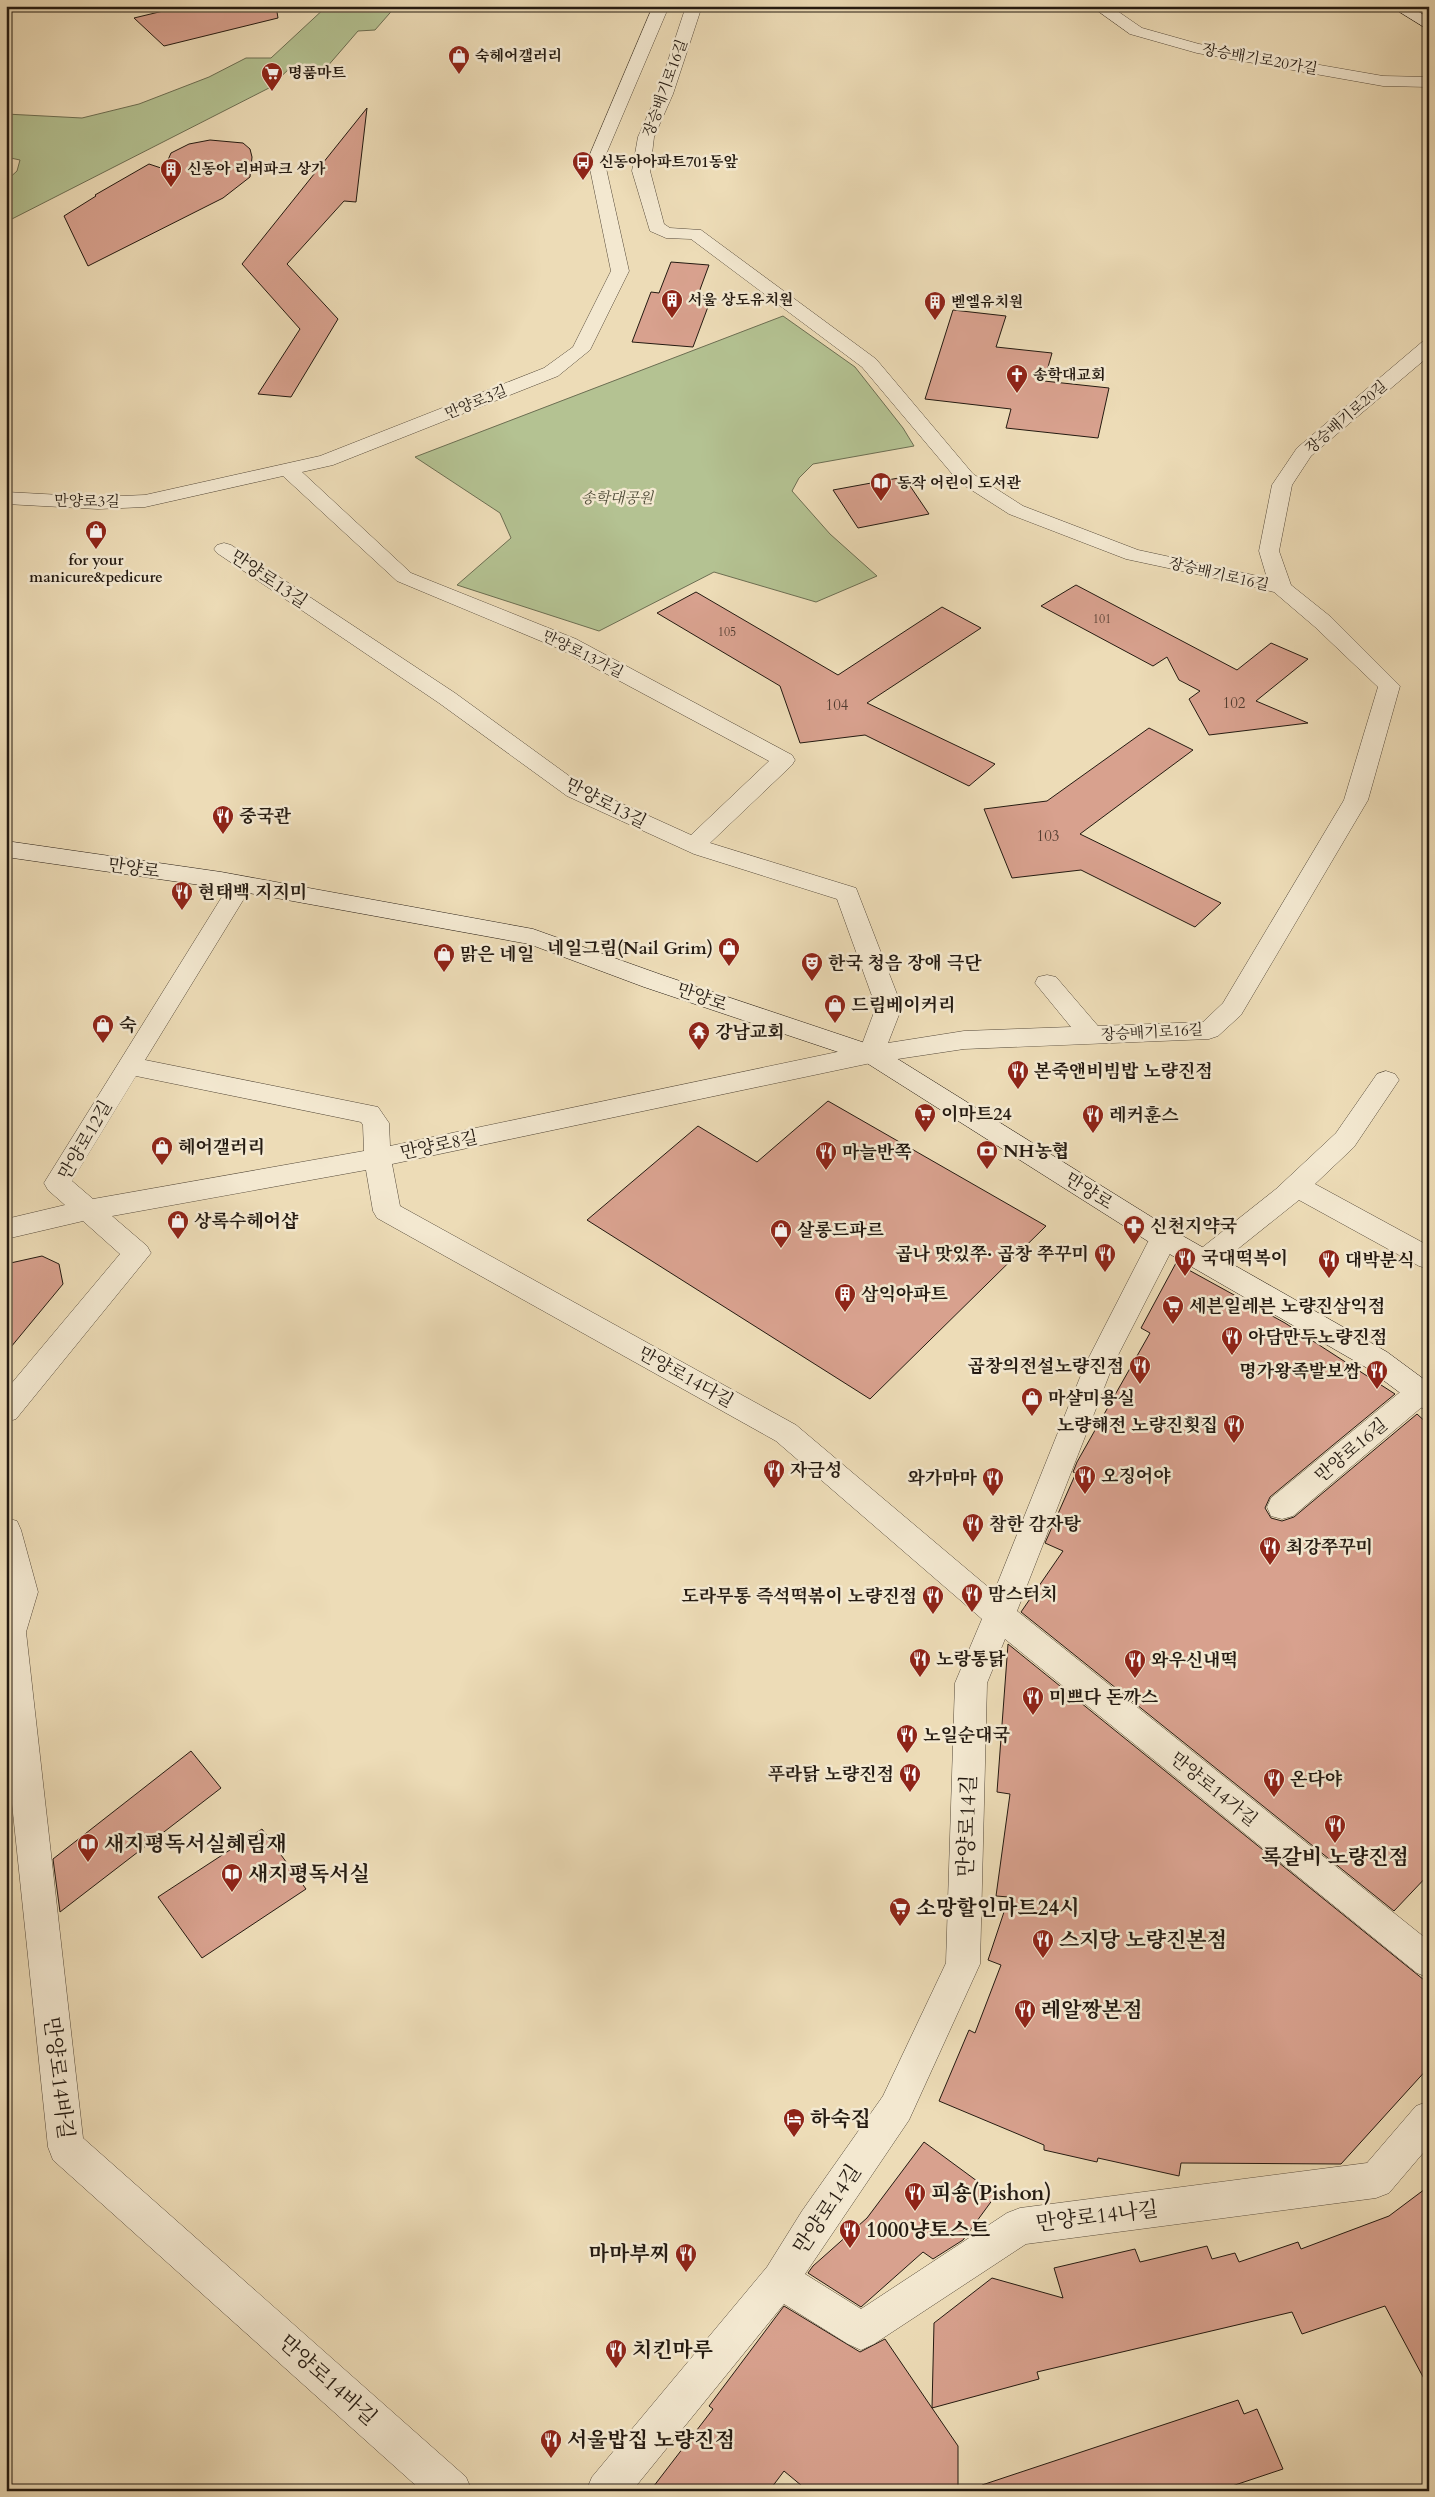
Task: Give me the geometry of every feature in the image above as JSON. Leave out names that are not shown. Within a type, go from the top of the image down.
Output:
[{"type":"street","name":"만양로3길","points":[[6,498],[98,503],[145,501],[326,461],[550,372],[581,350],[620,271],[596,159],[661,6]]},
{"type":"street","name":"장승배기로16길","points":[[694,6],[665,94],[646,137],[641,171],[656,227],[666,233],[695,234],[869,363],[966,478],[1016,510],[1132,555],[1241,577],[1280,588],[1323,622],[1389,686],[1356,800],[1232,1009],[1209,1030],[964,1040],[871,1054]]},
{"type":"street","name":"장승배기로20가길","points":[[1100,6],[1136,31],[1197,48],[1383,81],[1429,82]]},
{"type":"street","points":[[1398,6],[1429,25]]},
{"type":"street","name":"장승배기로20길","points":[[1280,588],[1269,551],[1282,485],[1304,452],[1428,348]]},
{"type":"street","name":"만양로13가길","points":[[288,470],[404,577],[568,644],[784,760],[694,845]]},
{"type":"street","name":"만양로13길","points":[[224,549],[447,698],[575,791],[694,845],[847,894],[889,1007],[871,1054]]},
{"type":"street","name":"만양로","points":[[6,849],[241,884],[533,937],[653,981],[871,1054],[1164,1238],[1377,1360],[1424,1396]]},
{"type":"street","name":"만양로12길","points":[[6,1411],[137,1254],[57,1183],[241,884]]},
{"type":"street","points":[[1047,983],[1092,1035]]},
{"type":"street","name":"만양로8길","points":[[6,1229],[88,1210],[377,1158],[871,1054]]},
{"type":"street","name":"만양로14다길","points":[[129,1066],[369,1114],[376,1123],[377,1158],[387,1210],[786,1433],[1000,1616]]},
{"type":"street","points":[[1204,1261],[1296,1186],[1345,1140],[1386,1080]]},
{"type":"street","points":[[1296,1186],[1429,1259]]},
{"type":"street","name":"만양로14길","points":[[606,2491],[780,2280],[815,2224],[896,2108],[963,1964],[971,1683],[1000,1616],[1099,1365],[1164,1238]]},
{"type":"street","name":"만양로16길","points":[[1282,1508],[1424,1396]]},
{"type":"street","name":"만양로14바길","points":[[6,1530],[23,1592],[10,1632],[66,2147],[452,2491]]},
{"type":"street","name":"만양로14가길","points":[[1000,1616],[1429,1962]]},
{"type":"street","name":"만양로14나길","points":[[780,2280],[861,2330],[1020,2226],[1376,2180],[1429,2118]]},
{"type":"green space","points":[[327,6],[396,6],[375,30],[358,31],[326,68],[291,67],[269,88],[6,222],[6,181],[17,171],[20,160],[6,157],[6,114],[82,118],[139,104],[209,77],[246,58],[271,58]]},
{"type":"green space","name":"송학대공원","points":[[783,316],[855,367],[903,428],[914,446],[813,464],[799,478],[792,491],[830,534],[877,576],[816,602],[714,572],[599,631],[457,585],[511,538],[500,513],[415,457]]},
{"type":"building","points":[[184,6],[276,6],[278,18],[164,46],[134,18]]},
{"type":"building","points":[[367,108],[356,202],[344,201],[287,264],[338,319],[291,397],[258,394],[300,329],[242,264]]},
{"type":"building","name":"신동아 리버파크 상가","points":[[210,140],[243,143],[250,149],[252,157],[250,177],[223,198],[88,266],[64,216],[95,195],[149,164],[164,169],[171,153],[189,144]]},
{"type":"building","name":"서울 상도유치원","points":[[671,262],[709,265],[698,295],[712,296],[693,347],[632,342],[651,292],[659,293]]},
{"type":"building","name":"송학대교회","points":[[953,310],[1006,316],[996,347],[1052,353],[1044,381],[1109,388],[1098,438],[1006,428],[1011,409],[925,399]]},
{"type":"building","name":"동작 어린이 도서관","points":[[904,477],[929,514],[858,528],[833,490]]},
{"type":"building","points":[[1076,585],[1237,670],[1271,643],[1308,659],[1256,701],[1308,723],[1209,735],[1189,699],[1200,691],[1179,680],[1167,657],[1153,666],[1041,606]]},
{"type":"building","points":[[696,592],[838,675],[942,607],[981,628],[867,703],[995,764],[969,786],[865,735],[800,743],[780,686],[657,613]]},
{"type":"building","points":[[1149,728],[1193,750],[1080,834],[1221,903],[1195,927],[1081,870],[1012,878],[984,809],[1047,801]]},
{"type":"building","name":"삼익아파트","points":[[828,1101],[1046,1226],[870,1399],[587,1220],[698,1126],[757,1162]]},
{"type":"building","points":[[42,1256],[59,1264],[63,1284],[6,1353],[6,1264]]},
{"type":"building","points":[[1176,1263],[1285,1323],[1395,1394],[1270,1497],[1265,1508],[1271,1518],[1282,1521],[1294,1517],[1417,1414],[1429,1425],[1429,1874],[1394,1911],[1021,1612],[1063,1551],[1045,1543],[1076,1473],[1073,1472],[1077,1462],[1150,1333],[1141,1328]]},
{"type":"building","points":[[1008,1644],[1429,1984],[1429,2067],[1341,2164],[1181,2163],[1179,2176],[1098,2158],[1097,2162],[1044,2150],[1044,2145],[939,2101],[969,2030],[975,2033],[1001,1965],[988,1960],[1009,1897],[996,1896],[1010,1794],[997,1792]]},
{"type":"building","name":"새지평독서실혜림재","points":[[191,1751],[221,1788],[60,1912],[53,1859]]},
{"type":"building","name":"새지평독서실","points":[[262,1829],[306,1889],[202,1958],[158,1897]]},
{"type":"building","points":[[924,2142],[996,2195],[963,2240],[933,2259],[923,2252],[861,2307],[808,2273],[813,2266],[867,2218]]},
{"type":"building","points":[[1429,2186],[1429,2388],[1385,2306],[1302,2334],[1292,2312],[1037,2372],[1039,2379],[932,2408],[934,2323],[992,2278],[1063,2298],[1054,2268],[1135,2249],[1140,2262],[1207,2246],[1212,2259],[1235,2253],[1239,2262],[1298,2242],[1301,2249],[1389,2216]]},
{"type":"building","points":[[784,2306],[860,2352],[885,2339],[958,2446],[958,2491],[808,2491],[784,2471],[769,2491],[650,2491],[713,2409],[709,2406]]},
{"type":"building","points":[[1238,2400],[1244,2414],[1257,2409],[1283,2469],[1217,2491],[982,2491],[982,2485]]},
{"type":"place","name":"숙헤어갤러리","points":[[459,75]]},
{"type":"place","name":"명품마트","points":[[272,92]]},
{"type":"place","name":"신동아아파트701동앞","points":[[583,181]]},
{"type":"place","name":"신동아 리버파크 상가","points":[[171,188]]},
{"type":"place","name":"서울 상도유치원","points":[[672,319]]},
{"type":"place","name":"벧엘유치원","points":[[935,321]]},
{"type":"place","name":"송학대교회","points":[[1017,394]]},
{"type":"place","name":"동작 어린이 도서관","points":[[881,502]]},
{"type":"place","name":"for your manicure&pedicure","points":[[96,550]]},
{"type":"place","name":"중국관","points":[[223,835]]},
{"type":"place","name":"현태백 지지미","points":[[182,911]]},
{"type":"place","name":"네일그림(Nail Grim)","points":[[729,967]]},
{"type":"place","name":"맑은 네일","points":[[444,973]]},
{"type":"place","name":"한국 청음 장애 극단","points":[[812,982]]},
{"type":"place","name":"드림베이커리","points":[[835,1024]]},
{"type":"place","name":"숙","points":[[103,1044]]},
{"type":"place","name":"강남교회","points":[[699,1051]]},
{"type":"place","name":"본죽앤비빔밥 노량진점","points":[[1018,1090]]},
{"type":"place","name":"이마트24","points":[[925,1133]]},
{"type":"place","name":"레커훈스","points":[[1093,1134]]},
{"type":"place","name":"헤어갤러리","points":[[162,1166]]},
{"type":"place","name":"NH농협","points":[[987,1170]]},
{"type":"place","name":"마늘반쪽","points":[[826,1171]]},
{"type":"place","name":"상록수헤어샵","points":[[178,1240]]},
{"type":"place","name":"신천지약국","points":[[1134,1245]]},
{"type":"place","name":"살롱드파르","points":[[781,1249]]},
{"type":"place","name":"곱나 맛있쭈· 곱창 쭈꾸미","points":[[1105,1273]]},
{"type":"place","name":"국대떡복이","points":[[1185,1277]]},
{"type":"place","name":"대박분식","points":[[1329,1279]]},
{"type":"place","name":"삼익아파트","points":[[845,1313]]},
{"type":"place","name":"세븐일레븐 노량진삼익점","points":[[1173,1325]]},
{"type":"place","name":"아담만두노량진점","points":[[1232,1356]]},
{"type":"place","name":"곱창의전설노량진점","points":[[1140,1385]]},
{"type":"place","name":"명가왕족발보쌈","points":[[1377,1390]]},
{"type":"place","name":"마샬미용실","points":[[1032,1417]]},
{"type":"place","name":"노량해전 노량진횟집","points":[[1234,1444]]},
{"type":"place","name":"자금성","points":[[774,1489]]},
{"type":"place","name":"오징어야","points":[[1085,1495]]},
{"type":"place","name":"와가마마","points":[[993,1497]]},
{"type":"place","name":"참한 감자탕","points":[[973,1543]]},
{"type":"place","name":"최강쭈꾸미","points":[[1270,1566]]},
{"type":"place","name":"맘스터치","points":[[972,1613]]},
{"type":"place","name":"도라무통 즉석떡볶이 노량진점","points":[[933,1615]]},
{"type":"place","name":"노랑통닭","points":[[920,1678]]},
{"type":"place","name":"와우신내떡","points":[[1135,1679]]},
{"type":"place","name":"미쁘다 돈까스","points":[[1033,1716]]},
{"type":"place","name":"노일순대국","points":[[907,1754]]},
{"type":"place","name":"푸라닭 노량진점","points":[[910,1793]]},
{"type":"place","name":"온다야","points":[[1274,1798]]},
{"type":"place","name":"록갈비 노량진점","points":[[1335,1844]]},
{"type":"place","name":"새지평독서실혜림재","points":[[88,1863]]},
{"type":"place","name":"새지평독서실","points":[[232,1893]]},
{"type":"place","name":"소망할인마트24시","points":[[900,1927]]},
{"type":"place","name":"스지당 노량진본점","points":[[1043,1959]]},
{"type":"place","name":"레알짱본점","points":[[1025,2029]]},
{"type":"place","name":"하숙집","points":[[794,2138]]},
{"type":"place","name":"피숑(Pishon)","points":[[915,2212]]},
{"type":"place","name":"1000냥토스트","points":[[850,2249]]},
{"type":"place","name":"마마부찌","points":[[686,2273]]},
{"type":"place","name":"치킨마루","points":[[616,2369]]},
{"type":"place","name":"서울밥집 노량진점","points":[[551,2459]]}]
